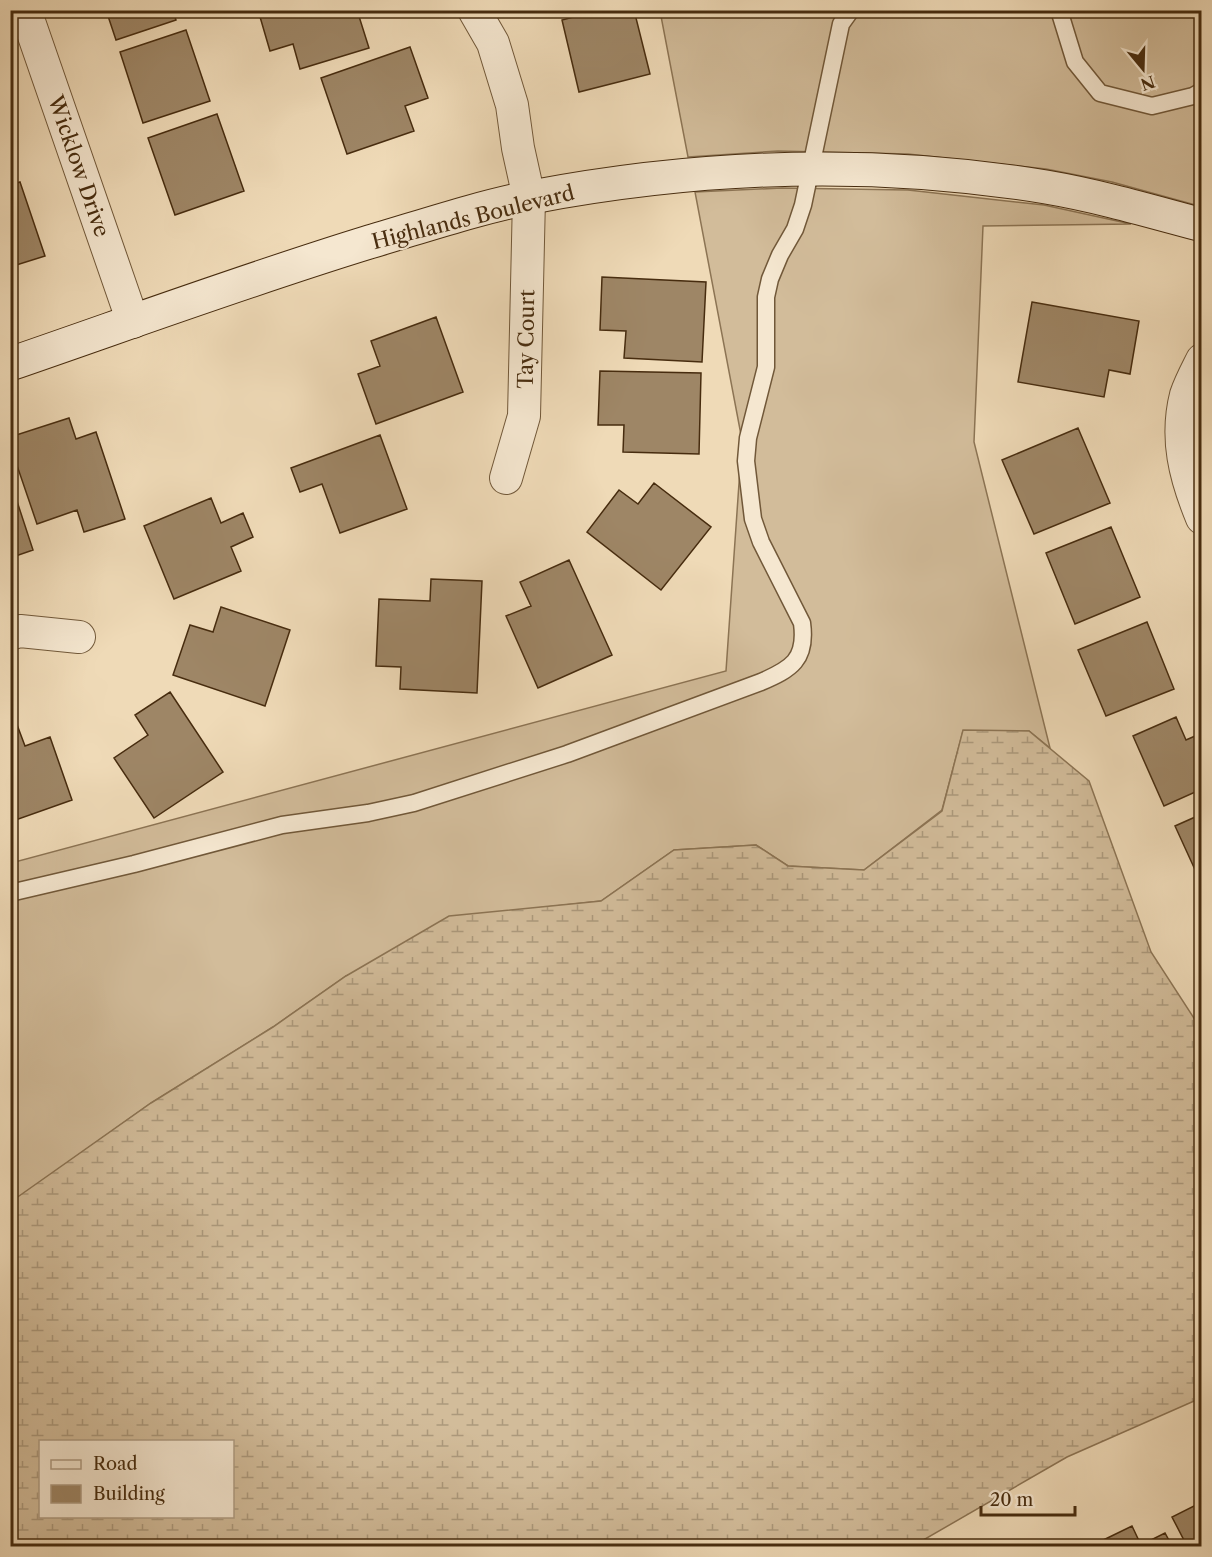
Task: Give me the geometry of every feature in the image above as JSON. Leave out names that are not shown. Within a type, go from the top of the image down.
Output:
[{"type":"street","name":"Wicklow Drive","points":[[26,10],[133,322]]},
{"type":"street","name":"Tay Court","points":[[474,10],[493,43],[512,105],[518,148],[529,198],[525,416],[506,478]]},
{"type":"street","name":"Highlands Boulevard","points":[[10,364],[267,274],[445,219],[529,198],[630,181],[691,174],[810,170],[908,172],[972,177],[1046,187],[1111,200],[1202,225]]},
{"type":"street","points":[[1202,360],[1187,393],[1182,418],[1181,448],[1188,484],[1202,518]]},
{"type":"street","points":[[10,634],[20,631],[79,637]]},
{"type":"lane","points":[[10,893],[134,864],[282,825],[368,813],[414,803],[567,754],[761,682],[790,668],[801,650],[804,637],[802,623],[761,542],[753,519],[746,460],[748,438],[766,367],[766,297],[770,279],[795,229],[803,205],[841,24],[851,10]]},
{"type":"lane","points":[[1059,10],[1075,62],[1100,93],[1152,106],[1193,96],[1202,91]]},
{"type":"green space","points":[[660,11],[1201,11],[1201,204],[1199,206],[1112,182],[1046,169],[908,154],[778,151],[688,157]]},
{"type":"green space","points":[[782,188],[908,190],[1044,205],[1131,224],[983,226],[974,442],[1050,748],[1029,731],[963,731],[942,810],[864,870],[788,866],[756,845],[674,850],[601,901],[537,908],[346,976],[273,1027],[151,1103],[11,1203],[11,863],[726,671],[742,440],[695,192]]},
{"type":"green space","points":[[963,730],[1029,731],[1089,781],[1151,952],[1201,1029],[1201,1398],[1067,1457],[913,1546],[11,1546],[10,1203],[12,1201],[151,1103],[273,1027],[346,976],[449,916],[601,901],[674,850],[756,845],[788,866],[864,870],[942,811]]},
{"type":"building","points":[[106,10],[173,10],[176,20],[116,40]]},
{"type":"building","points":[[258,10],[357,10],[369,48],[300,69],[293,44],[270,51]]},
{"type":"building","points":[[600,10],[634,10],[650,74],[579,92],[562,20]]},
{"type":"building","points":[[186,30],[210,101],[143,123],[120,52]]},
{"type":"building","points":[[410,47],[428,98],[405,106],[414,131],[347,154],[321,78]]},
{"type":"building","points":[[217,114],[244,191],[175,215],[148,138]]},
{"type":"building","points":[[20,182],[45,256],[10,267],[10,185]]},
{"type":"building","points":[[602,277],[706,282],[702,362],[624,358],[626,331],[600,330]]},
{"type":"building","points":[[1032,302],[1139,321],[1130,374],[1109,370],[1104,397],[1018,382]]},
{"type":"building","points":[[436,317],[463,392],[376,424],[358,374],[380,366],[371,341]]},
{"type":"building","points":[[600,371],[701,373],[699,454],[623,452],[624,425],[598,425]]},
{"type":"building","points":[[69,418],[76,439],[96,432],[125,519],[84,532],[77,510],[37,524],[10,445],[10,437]]},
{"type":"building","points":[[1078,428],[1110,503],[1034,534],[1002,460]]},
{"type":"building","points":[[380,435],[407,509],[340,533],[322,484],[300,492],[291,468]]},
{"type":"building","points":[[10,483],[33,550],[10,558]]},
{"type":"building","points":[[654,483],[711,527],[661,590],[587,532],[619,490],[638,504]]},
{"type":"building","points":[[211,498],[221,523],[243,513],[253,537],[231,547],[241,571],[174,599],[144,526]]},
{"type":"building","points":[[1111,527],[1140,597],[1075,624],[1046,553]]},
{"type":"building","points":[[569,560],[612,655],[538,688],[506,616],[531,606],[520,582]]},
{"type":"building","points":[[431,579],[482,581],[477,693],[400,689],[401,667],[376,666],[379,599],[430,601]]},
{"type":"building","points":[[221,607],[290,630],[265,706],[173,675],[190,625],[213,632]]},
{"type":"building","points":[[1147,622],[1174,689],[1106,716],[1078,650]]},
{"type":"building","points":[[170,692],[223,772],[154,818],[114,758],[148,735],[135,715]]},
{"type":"building","points":[[10,706],[25,746],[50,737],[72,800],[10,822]]},
{"type":"building","points":[[1176,717],[1186,740],[1202,733],[1202,789],[1164,806],[1133,736]]},
{"type":"building","points":[[1202,814],[1202,885],[1175,826]]},
{"type":"building","points":[[1202,1502],[1202,1546],[1187,1546],[1172,1517]]},
{"type":"building","points":[[1132,1526],[1141,1545],[1165,1533],[1172,1546],[1091,1546]]}]
